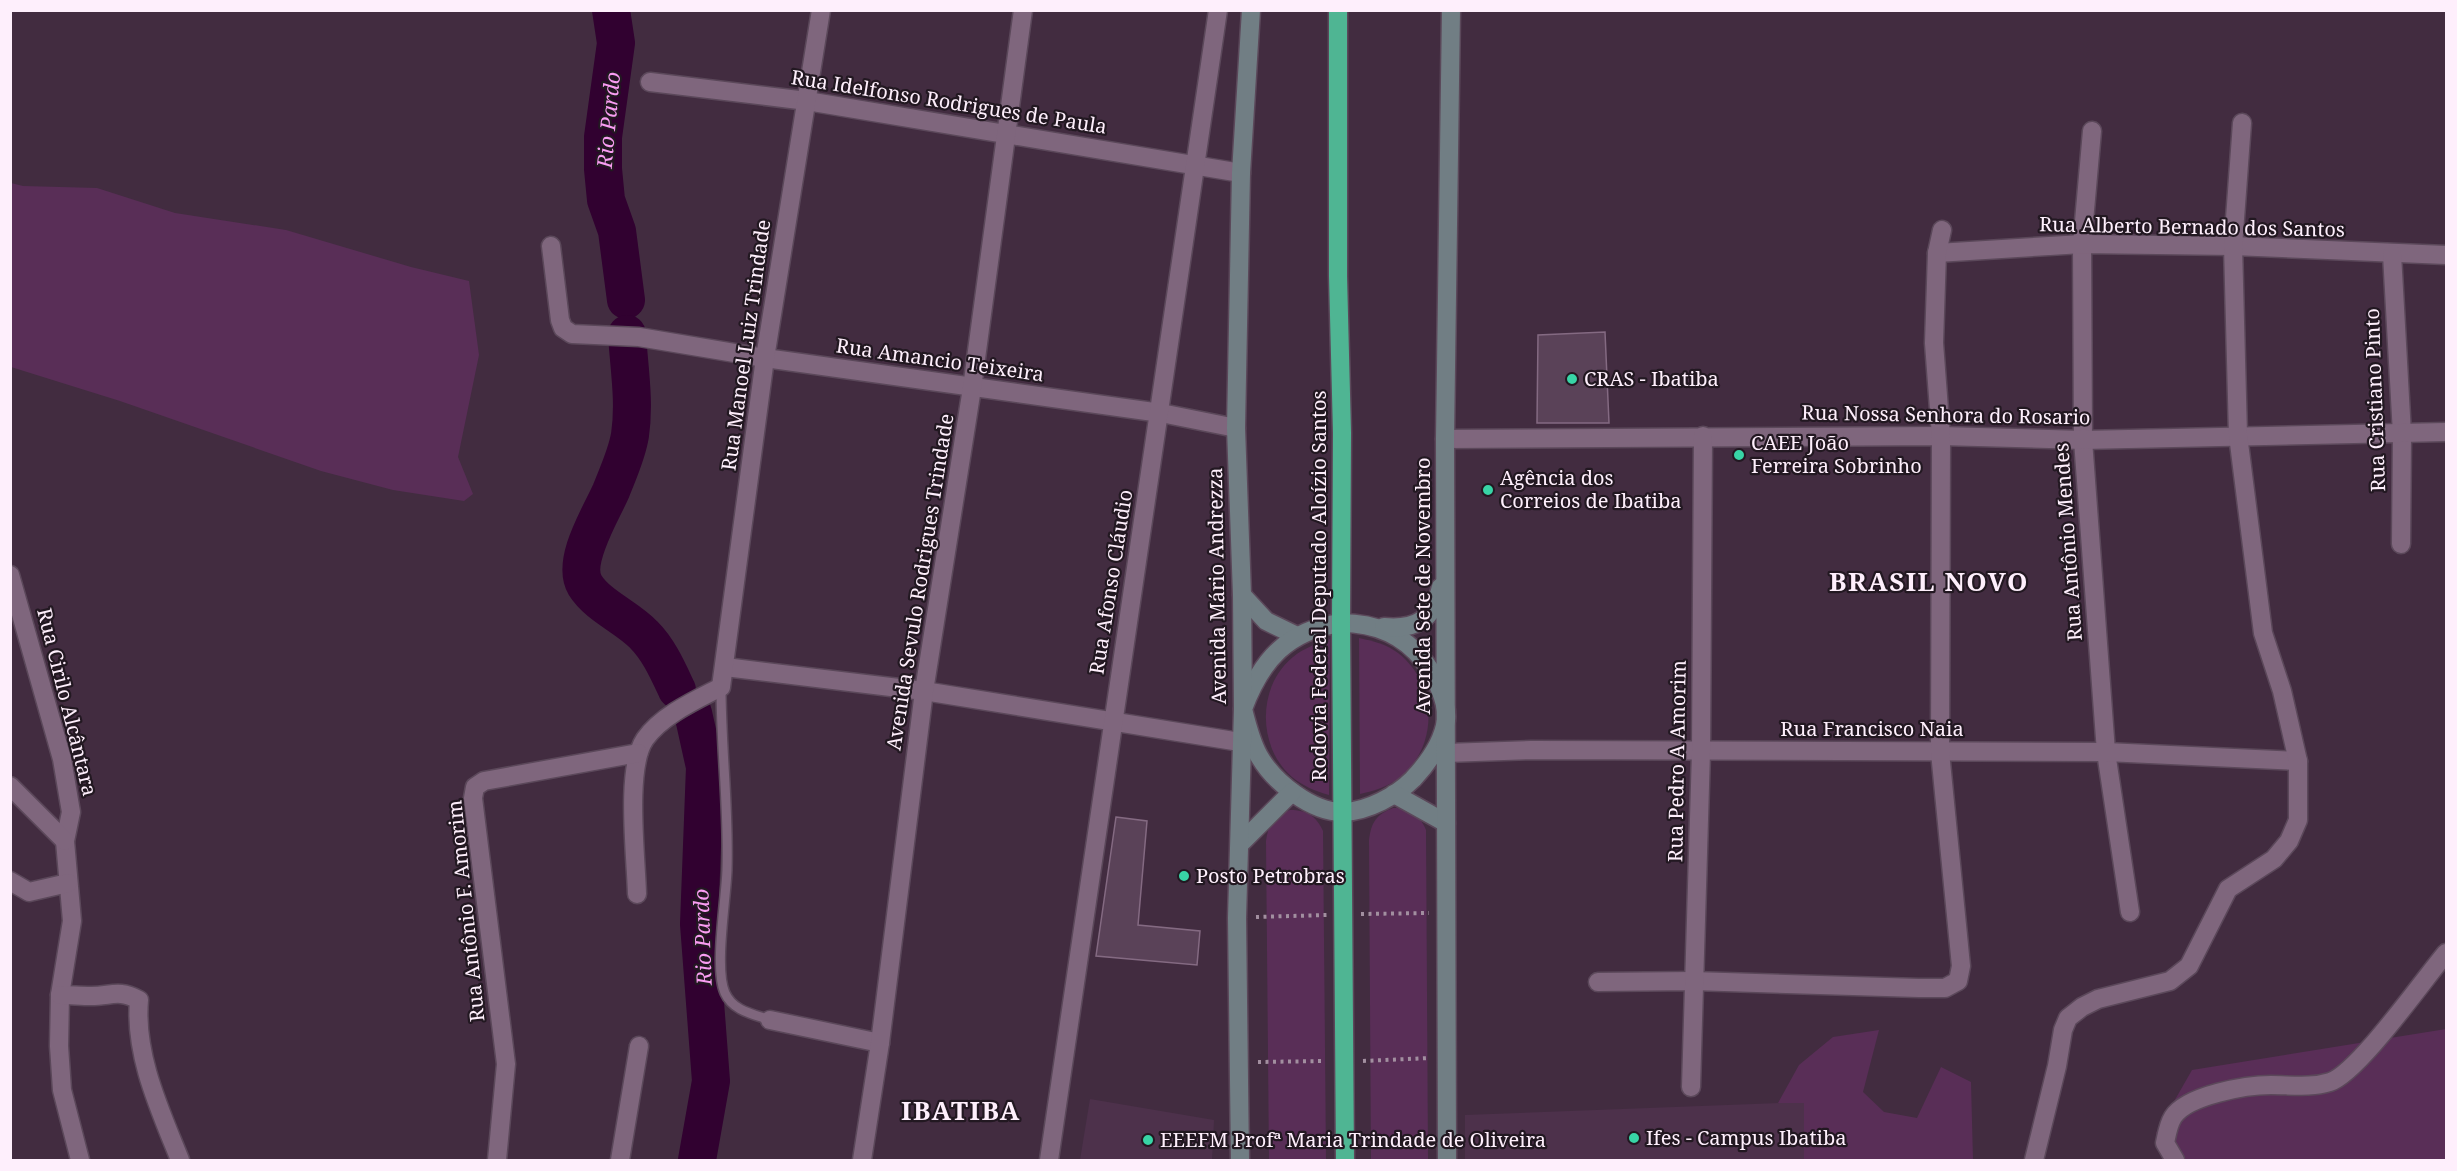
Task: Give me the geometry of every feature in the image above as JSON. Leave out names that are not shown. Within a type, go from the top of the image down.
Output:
[{"type":"highway","name":"Rodovia Federal Deputado Aloízio Santos","points":[[1338,10],[1345,1161]]},
{"type":"street","name":"Rua Manoel Luiz Trindade","points":[[707,695],[725,667],[765,358],[821,10]]},
{"type":"street","name":"Avenida Sevulo Rodrigues Trindade","points":[[862,1161],[880,1043],[924,691],[972,388],[1023,10]]},
{"type":"street","name":"Rua Afonso Cláudio","points":[[1049,1161],[1112,721],[1161,413],[1218,10]]},
{"type":"street","name":"Avenida Mário Andrezza","points":[[1240,1161],[1237,918],[1240,742],[1243,709],[1242,595],[1236,429],[1241,173],[1251,10]]},
{"type":"street","name":"Avenida Sete de Novembro","points":[[1447,1161],[1444,439],[1451,10]]},
{"type":"street","name":"Rua Idelfonso Rodrigues de Paula","points":[[650,82],[807,101],[1241,173]]},
{"type":"street","points":[[2034,1161],[2057,1066],[2062,1030],[2068,1018],[2082,1007],[2098,999],[2170,981],[2189,966],[2228,889],[2274,859],[2289,841],[2298,820],[2298,761],[2282,692],[2263,633],[2238,435],[2233,246],[2242,123]]},
{"type":"street","name":"Rua Antônio Mendes","points":[[2092,131],[2082,243],[2083,440],[2106,752],[2130,912]]},
{"type":"street","points":[[1598,982],[1693,981],[1945,988],[1958,981],[1961,966],[1940,752],[1941,436],[1934,343],[1937,253],[1942,230]]},
{"type":"street","name":"Rua Alberto Bernado dos Santos","points":[[1937,253],[2082,243],[2233,246],[2446,255]]},
{"type":"street","name":"Rua Amancio Teixeira","points":[[551,246],[560,320],[563,328],[572,334],[632,336],[765,358],[1161,413],[1236,429]]},
{"type":"street","name":"Rua Cristiano Pinto","points":[[2392,254],[2402,434],[2401,544]]},
{"type":"street","name":"Rua Nossa Senhora do Rosario","points":[[1444,439],[1941,436],[2083,440],[2446,432]]},
{"type":"street","name":"Rua Pedro A Amorim","points":[[1691,1087],[1701,752],[1703,436]]},
{"type":"street","points":[[1375,626],[1398,636],[1417,652],[1432,671],[1441,694],[1446,718],[1442,736],[1422,769],[1394,794],[1361,809],[1343,812],[1308,802],[1274,776],[1259,756],[1249,733],[1243,709],[1263,668],[1273,656],[1297,636],[1318,626],[1341,622],[1397,628],[1415,625],[1429,616],[1437,603],[1445,570]]},
{"type":"street","name":"Rua Cirilo Alcântara","points":[[10,575],[35,655],[62,759],[71,812],[65,841],[72,921],[60,994],[59,1046],[62,1090],[80,1161]]},
{"type":"street","points":[[1242,595],[1266,621],[1297,636]]},
{"type":"street","points":[[725,667],[924,691],[1240,742]]},
{"type":"street","points":[[638,894],[634,786],[638,753],[646,738],[658,724],[707,695]]},
{"type":"street","name":"Rua Francisco Naia","points":[[1446,753],[1531,750],[2106,752],[2298,761]]},
{"type":"street","name":"Rua Antônio F. Amorim","points":[[497,1161],[506,1064],[473,798],[475,787],[484,781],[638,753]]},
{"type":"street","points":[[10,786],[65,841]]},
{"type":"street","points":[[1240,844],[1292,792]]},
{"type":"street","points":[[1394,794],[1446,823]]},
{"type":"street","points":[[10,881],[29,892],[68,883]]},
{"type":"street","points":[[2175,1161],[2165,1143],[2174,1115],[2183,1107],[2232,1088],[2271,1085],[2295,1087],[2333,1081],[2368,1049],[2446,953]]},
{"type":"street","points":[[60,994],[93,996],[111,992],[126,993],[139,1000],[137,1022],[145,1063],[180,1161]]},
{"type":"street","points":[[770,1020],[880,1043]]},
{"type":"street","points":[[620,1161],[639,1046]]},
{"type":"lane","points":[[707,695],[727,829],[727,871],[720,960],[724,992],[733,1006],[770,1020]]},
{"type":"shaded area","points":[[11,183],[23,186],[97,188],[175,213],[286,230],[411,267],[469,281],[479,355],[458,457],[473,494],[464,501],[393,490],[321,471],[120,401],[11,367]]},
{"type":"shaded area","points":[[1359,638],[1389,647],[1411,666],[1421,681],[1428,715],[1427,733],[1412,765],[1390,784],[1360,794]]},
{"type":"shaded area","points":[[1330,639],[1329,795],[1300,783],[1281,764],[1272,750],[1267,733],[1266,717],[1273,684],[1281,669],[1301,651]]},
{"type":"shaded area","points":[[1393,808],[1413,813],[1426,830],[1428,1160],[1371,1160],[1369,840],[1371,828],[1376,820]]},
{"type":"shaded area","points":[[1290,810],[1310,815],[1323,831],[1326,1160],[1269,1160],[1266,841],[1273,821]]},
{"type":"shaded area","points":[[2446,1029],[2446,1160],[2180,1160],[2156,1133],[2192,1070]]},
{"type":"shaded area","points":[[1879,1030],[1863,1092],[1884,1112],[1917,1118],[1941,1067],[1971,1082],[1973,1160],[1804,1160],[1804,1103],[1778,1103],[1799,1065],[1833,1037]]},
{"type":"shaded area","name":"EEEFM Profª Maria Trindade de Oliveira","points":[[1090,1099],[1214,1120],[1212,1160],[1080,1160]]},
{"type":"shaded area","name":"Ifes - Campus Ibatiba","points":[[1804,1102],[1804,1160],[1465,1160],[1465,1115]]},
{"type":"building","name":"CRAS - Ibatiba","points":[[1605,332],[1609,423],[1537,423],[1538,335]]},
{"type":"building","points":[[1116,817],[1147,821],[1138,925],[1200,931],[1197,965],[1096,956]]},
{"type":"waterway","name":"Rio Pardo","points":[[611,10],[616,43],[603,137],[603,169],[606,200],[617,231],[626,300]]},
{"type":"waterway","name":"Rio Pardo","points":[[627,334],[632,397],[630,435],[611,491],[584,551],[582,575],[585,585],[597,599],[637,629],[654,647],[677,690]]},
{"type":"waterway","name":"Rio Pardo","points":[[693,713],[705,767],[699,924],[711,1081],[697,1160]]},
{"type":"place","name":"CRAS - Ibatiba","points":[[1572,379]]},
{"type":"place","name":"CAEE João Ferreira Sobrinho","points":[[1739,455]]},
{"type":"place","name":"Agência dos Correios de Ibatiba","points":[[1488,490]]},
{"type":"place","name":"Posto Petrobras","points":[[1184,876]]},
{"type":"place","name":"Ifes - Campus Ibatiba","points":[[1634,1138]]},
{"type":"place","name":"EEEFM Profª Maria Trindade de Oliveira","points":[[1148,1140]]},
{"type":"district","name":"BRASIL NOVO","points":[[1929,582]]},
{"type":"district","name":"IBATIBA","points":[[961,1111]]}]
